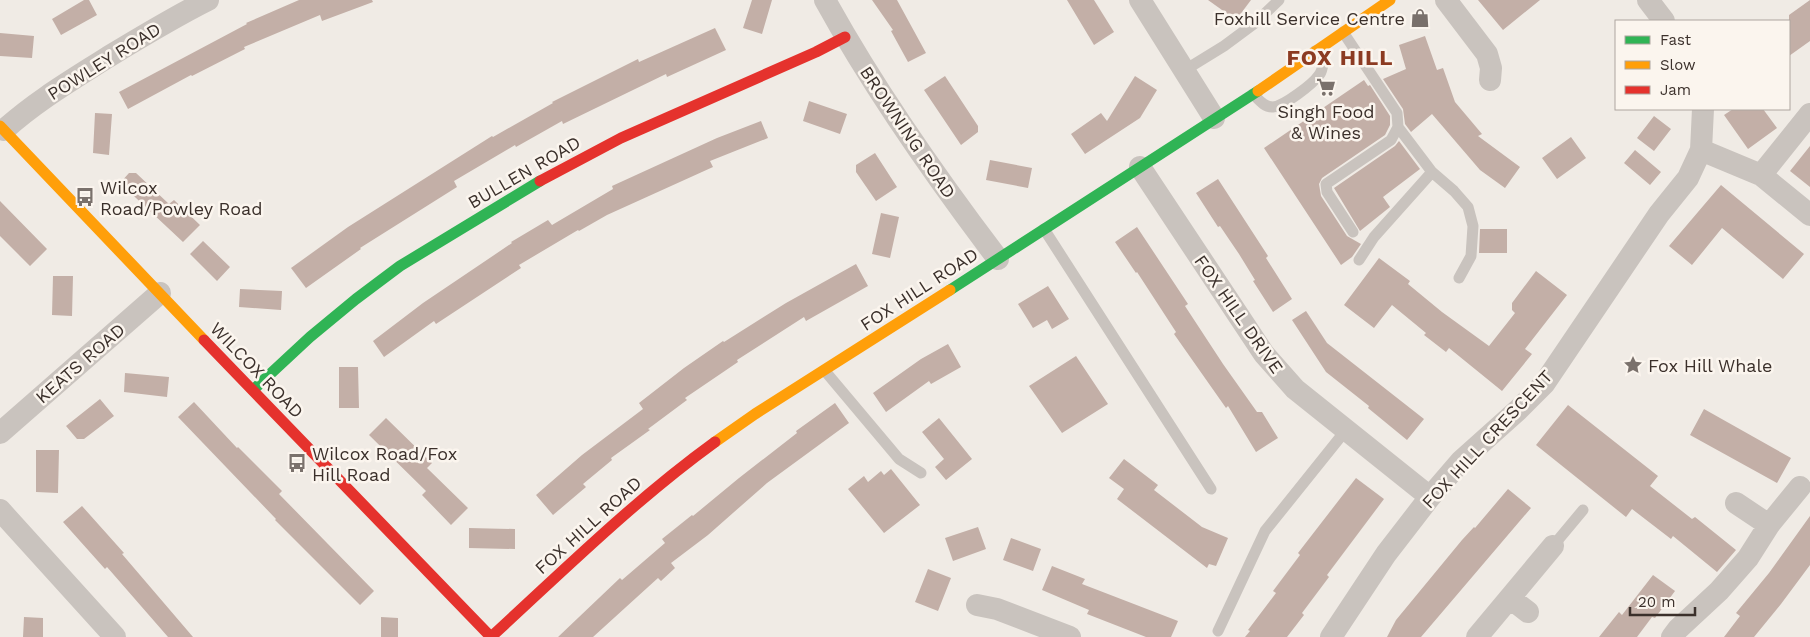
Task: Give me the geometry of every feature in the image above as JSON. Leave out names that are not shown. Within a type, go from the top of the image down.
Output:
[{"type":"street","name":"POWLEY ROAD","points":[[2,128],[55,90],[142,36],[208,0]]},
{"type":"street","name":"BROWNING ROAD","points":[[825,0],[845,37],[881,94],[950,196],[998,258]]},
{"type":"street","points":[[1140,0],[1214,118]]},
{"type":"street","name":"FOX HILL ROAD","points":[[495,636],[630,509],[688,462],[755,414],[825,371],[1214,118],[1254,94],[1390,0]]},
{"type":"street","points":[[1446,0],[1487,54],[1491,68],[1490,80]]},
{"type":"street","points":[[1648,0],[1663,20]]},
{"type":"street","name":"BULLEN ROAD","points":[[253,390],[310,337],[400,266],[531,186],[621,138],[816,52],[845,37]]},
{"type":"street","name":"FOX HILL CRESCENT","points":[[1331,637],[1386,554],[1430,496],[1461,461],[1544,384],[1659,214],[1688,178],[1701,150],[1703,110]]},
{"type":"street","points":[[1761,176],[1810,114]]},
{"type":"street","name":"WILCOX ROAD","points":[[2,128],[365,508],[495,636]]},
{"type":"street","points":[[1701,150],[1761,176],[1810,214]]},
{"type":"street","name":"FOX HILL DRIVE","points":[[1140,167],[1264,354],[1280,374],[1346,430],[1430,496]]},
{"type":"street","name":"KEATS ROAD","points":[[0,434],[160,293]]},
{"type":"street","points":[[1672,637],[1678,629],[1719,591],[1748,558],[1769,525],[1800,487]]},
{"type":"street","points":[[1736,503],[1769,525]]},
{"type":"street","points":[[0,510],[115,637]]},
{"type":"street","points":[[1478,637],[1553,546]]},
{"type":"street","points":[[1510,598],[1528,612]]},
{"type":"street","points":[[977,605],[996,609],[1070,637]]},
{"type":"lane","points":[[1185,70],[1255,24],[1279,0]]},
{"type":"lane","points":[[1343,32],[1397,113],[1398,128],[1432,172],[1454,191],[1468,207],[1473,226],[1471,256],[1458,278]]},
{"type":"lane","points":[[1254,94],[1262,103],[1272,107],[1278,106],[1310,85],[1321,73],[1323,64],[1315,51]]},
{"type":"lane","points":[[1354,232],[1327,192],[1326,184],[1390,140],[1398,128]]},
{"type":"lane","points":[[1359,260],[1374,237],[1432,172]]},
{"type":"lane","points":[[1044,229],[1211,489]]},
{"type":"lane","points":[[825,371],[899,459],[922,473]]},
{"type":"lane","points":[[1218,631],[1265,531],[1346,430]]},
{"type":"lane","points":[[1553,546],[1583,510]]},
{"type":"building","points":[[84,0],[89,0],[97,15],[61,35],[52,19]]},
{"type":"building","points":[[299,0],[372,0],[373,2],[322,21],[320,15],[244,47],[245,49],[191,75],[128,109],[119,92],[246,23]]},
{"type":"building","points":[[752,0],[772,0],[762,34],[743,28]]},
{"type":"building","points":[[872,0],[897,0],[926,53],[908,62],[891,31],[893,30]]},
{"type":"building","points":[[1067,0],[1094,0],[1114,32],[1094,45]]},
{"type":"building","points":[[1208,0],[1251,0],[1236,20]]},
{"type":"building","points":[[1478,0],[1540,0],[1503,30]]},
{"type":"building","points":[[1810,0],[1810,41],[1790,55],[1790,20],[1789,15]]},
{"type":"building","points":[[715,28],[726,50],[667,77],[666,74],[563,124],[562,121],[516,147],[515,145],[454,181],[457,187],[360,248],[306,288],[291,268],[348,227],[492,136],[552,102],[638,59],[639,62]]},
{"type":"building","points":[[0,33],[34,36],[32,58],[0,56]]},
{"type":"building","points":[[1425,36],[1437,70],[1443,68],[1455,102],[1482,134],[1478,136],[1520,167],[1505,188],[1480,170],[1432,114],[1411,132],[1405,124],[1403,109],[1383,79],[1406,69],[1399,45]]},
{"type":"building","points":[[945,76],[978,126],[978,132],[961,145],[924,90]]},
{"type":"building","points":[[1135,76],[1157,90],[1140,118],[1085,154],[1071,134],[1101,113],[1107,121]]},
{"type":"building","points":[[1364,80],[1368,86],[1370,85],[1390,116],[1390,125],[1385,135],[1322,178],[1319,184],[1321,196],[1347,236],[1361,244],[1352,257],[1341,265],[1264,148]]},
{"type":"building","points":[[809,101],[847,114],[840,134],[803,121]]},
{"type":"building","points":[[1732,110],[1764,110],[1777,128],[1748,149],[1724,115]]},
{"type":"building","points":[[95,113],[112,114],[109,155],[93,153]]},
{"type":"building","points":[[1654,116],[1671,129],[1654,151],[1637,138]]},
{"type":"building","points":[[761,121],[768,138],[710,161],[713,167],[578,230],[519,265],[521,268],[436,324],[434,321],[384,357],[373,341],[423,303],[511,242],[548,220],[552,225],[613,189],[612,186],[717,138]]},
{"type":"building","points":[[1571,137],[1586,158],[1557,179],[1542,158]]},
{"type":"building","points":[[1399,141],[1420,169],[1383,197],[1390,207],[1360,231],[1334,188],[1395,146]]},
{"type":"building","points":[[1810,146],[1810,187],[1790,171]]},
{"type":"building","points":[[1635,150],[1661,172],[1650,185],[1624,163]]},
{"type":"building","points":[[875,153],[897,187],[876,201],[856,172],[856,165]]},
{"type":"building","points":[[990,160],[1032,168],[1028,188],[986,180]]},
{"type":"building","points":[[129,173],[136,173],[169,204],[174,200],[200,225],[183,242],[120,183]]},
{"type":"building","points":[[1218,179],[1268,256],[1266,258],[1292,299],[1273,312],[1253,281],[1255,280],[1239,254],[1220,226],[1218,227],[1196,193]]},
{"type":"building","points":[[1721,185],[1804,254],[1783,279],[1722,228],[1692,265],[1669,246]]},
{"type":"building","points":[[0,201],[47,249],[30,266],[0,236]]},
{"type":"building","points":[[881,213],[899,217],[890,258],[872,254]]},
{"type":"building","points":[[1137,227],[1188,304],[1185,306],[1223,364],[1257,412],[1262,412],[1278,438],[1256,452],[1228,406],[1226,408],[1174,334],[1176,332],[1115,242]]},
{"type":"building","points":[[1480,229],[1507,229],[1507,253],[1479,253]]},
{"type":"building","points":[[203,241],[230,267],[217,281],[190,254]]},
{"type":"building","points":[[1379,258],[1410,281],[1408,284],[1442,312],[1489,346],[1515,313],[1512,310],[1512,303],[1536,271],[1567,295],[1525,349],[1532,354],[1502,391],[1449,348],[1446,352],[1424,335],[1426,333],[1392,305],[1374,328],[1344,305]]},
{"type":"building","points":[[856,264],[868,286],[806,321],[804,317],[737,360],[738,362],[685,398],[687,400],[611,458],[612,460],[583,484],[586,487],[553,515],[536,495],[582,455],[643,409],[639,403],[684,368],[723,341]]},
{"type":"building","points":[[53,276],[73,276],[72,316],[52,315]]},
{"type":"building","points":[[1048,286],[1069,319],[1052,329],[1047,320],[1033,328],[1018,304]]},
{"type":"building","points":[[240,289],[282,291],[281,310],[239,307]]},
{"type":"building","points":[[1306,311],[1327,343],[1424,419],[1407,440],[1368,408],[1369,406],[1326,372],[1292,320]]},
{"type":"building","points":[[948,344],[961,367],[931,384],[929,381],[886,412],[873,393],[921,359]]},
{"type":"building","points":[[1076,356],[1108,404],[1062,433],[1029,386]]},
{"type":"building","points":[[339,367],[358,367],[359,408],[339,408]]},
{"type":"building","points":[[125,373],[169,377],[167,397],[124,392]]},
{"type":"building","points":[[100,399],[114,416],[84,439],[77,439],[66,426]]},
{"type":"building","points":[[194,402],[237,448],[282,491],[279,494],[374,591],[360,605],[275,520],[178,417]]},
{"type":"building","points":[[835,403],[849,423],[767,483],[708,535],[671,563],[675,568],[661,581],[658,578],[593,637],[558,637],[620,578],[622,580],[665,543],[662,539],[797,433],[796,431]]},
{"type":"building","points":[[1568,405],[1658,476],[1650,486],[1692,519],[1695,517],[1736,550],[1717,572],[1673,536],[1671,539],[1632,509],[1626,517],[1536,445]]},
{"type":"building","points":[[1704,409],[1791,458],[1777,483],[1690,435]]},
{"type":"building","points":[[386,418],[432,463],[427,468],[468,508],[451,525],[422,495],[426,491],[369,435]]},
{"type":"building","points":[[939,418],[972,459],[946,480],[935,467],[944,459],[922,432]]},
{"type":"building","points":[[36,450],[59,450],[58,493],[36,492]]},
{"type":"building","points":[[1124,459],[1158,485],[1154,490],[1202,527],[1228,538],[1216,566],[1209,564],[1207,568],[1117,499],[1124,489],[1109,478]]},
{"type":"building","points":[[891,469],[920,505],[884,533],[848,489],[864,476],[868,482],[881,471],[884,475]]},
{"type":"building","points":[[1356,478],[1384,499],[1327,575],[1329,577],[1302,613],[1304,615],[1287,637],[1245,637],[1250,631],[1248,630],[1276,593],[1273,591],[1300,555],[1298,553]]},
{"type":"building","points":[[1508,489],[1531,508],[1421,637],[1387,637],[1396,620],[1462,540],[1475,528]]},
{"type":"building","points":[[82,506],[124,553],[122,554],[193,637],[168,637],[107,567],[105,569],[63,522]]},
{"type":"building","points":[[1810,516],[1810,565],[1754,637],[1724,637],[1740,616],[1736,613],[1769,573]]},
{"type":"building","points":[[978,527],[986,549],[953,561],[945,538]]},
{"type":"building","points":[[469,528],[515,529],[515,549],[469,548]]},
{"type":"building","points":[[1011,538],[1041,549],[1033,571],[1003,560]]},
{"type":"building","points":[[1052,566],[1085,579],[1082,584],[1178,621],[1171,637],[1146,637],[1087,614],[1089,610],[1042,590]]},
{"type":"building","points":[[928,569],[951,578],[938,611],[915,602]]},
{"type":"building","points":[[1653,575],[1675,591],[1655,618],[1652,617],[1637,637],[1599,637],[1619,612],[1622,615]]},
{"type":"building","points":[[24,617],[43,618],[43,637],[23,637]]},
{"type":"building","points":[[381,617],[398,618],[398,637],[381,637]]},
{"type":"traffic: fast","points":[[950,290],[1258,91]]},
{"type":"traffic: fast","points":[[253,390],[310,337],[400,266],[540,181]]},
{"type":"traffic: slow","points":[[1258,91],[1390,0]]},
{"type":"traffic: slow","points":[[0,126],[204,340]]},
{"type":"traffic: slow","points":[[715,442],[755,414],[950,290]]},
{"type":"traffic: jam","points":[[540,181],[621,138],[816,52],[845,37]]},
{"type":"traffic: jam","points":[[204,340],[491,637]]},
{"type":"traffic: jam","points":[[491,637],[628,512],[685,464],[715,442]]},
{"type":"place","name":"Foxhill Service Centre","points":[[1420,18]]},
{"type":"place","name":"Singh Food & Wines","points":[[1326,87]]},
{"type":"place","name":"Wilcox Road/Powley Road","points":[[85,197]]},
{"type":"place","name":"Fox Hill Whale","points":[[1633,365]]},
{"type":"place","name":"Wilcox Road/Fox Hill Road","points":[[297,463]]},
{"type":"district","name":"FOX HILL","points":[[1340,57]]}]
